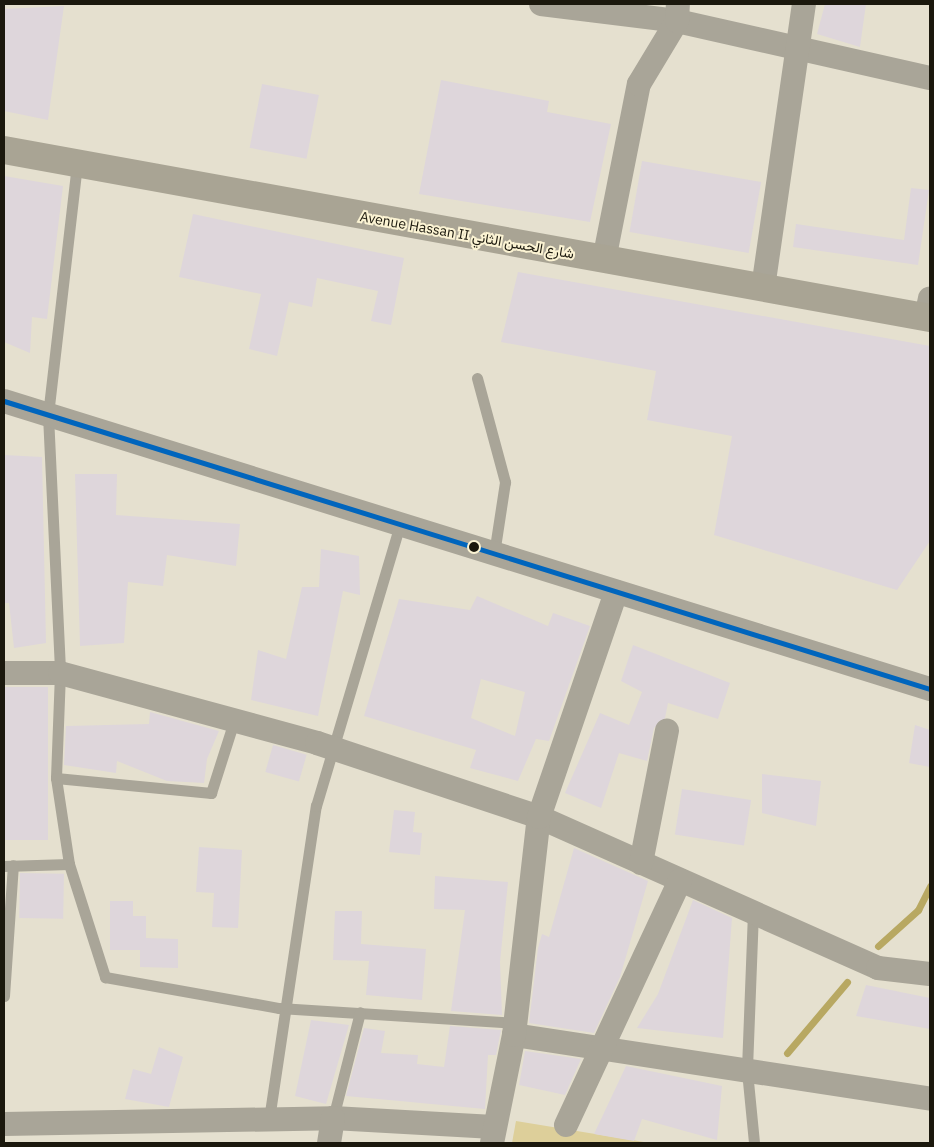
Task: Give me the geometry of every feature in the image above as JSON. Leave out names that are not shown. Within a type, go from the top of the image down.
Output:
[{"type":"street","points":[[541,4],[678,12],[797,48],[930,78]]},
{"type":"street","points":[[764,288],[804,4]]},
{"type":"street","points":[[604,260],[639,84],[678,12]]},
{"type":"street","name":"Avenue Hassan II شارع الحسن الثاني","points":[[4,150],[764,288],[929,311]]},
{"type":"street","points":[[4,401],[930,690]]},
{"type":"street","points":[[4,1124],[333,1118],[493,1135],[514,1029],[539,817],[616,592]]},
{"type":"street","points":[[4,673],[60,673],[331,748],[539,817],[878,968],[930,974]]},
{"type":"street","points":[[641,862],[667,731]]},
{"type":"street","points":[[566,1125],[600,1048],[680,880]]},
{"type":"street","points":[[514,1029],[600,1048],[930,1099]]},
{"type":"street","points":[[329,1143],[333,1118]]},
{"type":"lane","points":[[77,164],[48,415],[60,673],[56,778],[69,864],[105,976],[283,1008],[360,1012],[514,1029]]},
{"type":"lane","points":[[477,378],[505,482],[494,554]]},
{"type":"lane","points":[[269,1119],[283,1008],[309,845],[331,748],[400,525]]},
{"type":"lane","points":[[56,778],[211,792],[234,721]]},
{"type":"lane","points":[[4,996],[8,866],[69,864]]},
{"type":"lane","points":[[753,912],[747,1071],[754,1143]]},
{"type":"lane","points":[[333,1118],[360,1012]]},
{"type":"shaded area","points":[[516,1121],[650,1143],[512,1143]]},
{"type":"building","points":[[825,4],[866,4],[860,47],[817,34]]},
{"type":"building","points":[[64,6],[48,120],[4,111],[4,9]]},
{"type":"building","points":[[441,80],[549,101],[547,112],[611,124],[590,222],[419,194]]},
{"type":"building","points":[[262,84],[319,95],[307,159],[250,148]]},
{"type":"building","points":[[642,161],[761,182],[749,253],[629,232]]},
{"type":"building","points":[[4,176],[63,186],[47,319],[32,317],[30,353],[4,342]]},
{"type":"building","points":[[911,188],[929,190],[918,265],[793,247],[796,224],[904,240]]},
{"type":"building","points":[[193,214],[404,258],[391,325],[371,321],[378,291],[317,278],[312,307],[289,302],[277,356],[249,349],[261,294],[179,277]]},
{"type":"building","points":[[518,272],[930,346],[930,541],[897,590],[714,535],[732,436],[647,420],[656,371],[501,342]]},
{"type":"building","points":[[4,455],[42,457],[46,643],[14,648],[9,603],[4,603]]},
{"type":"building","points":[[75,474],[117,474],[116,515],[240,524],[236,566],[167,555],[163,586],[128,582],[124,643],[80,646]]},
{"type":"building","points":[[321,549],[359,556],[360,595],[343,591],[318,716],[251,700],[258,650],[286,659],[302,587],[319,587]]},
{"type":"building","points":[[477,596],[548,626],[553,613],[590,626],[549,741],[536,739],[518,781],[470,768],[476,750],[364,716],[399,599],[470,610]],"holes":[[[481,679],[525,692],[515,736],[471,718]]]},
{"type":"building","points":[[633,645],[730,683],[718,719],[668,703],[665,718],[654,728],[647,761],[619,753],[601,808],[565,793],[600,713],[629,725],[642,692],[621,681]]},
{"type":"building","points":[[4,687],[48,687],[48,840],[4,840]]},
{"type":"building","points":[[150,712],[219,731],[207,759],[204,783],[167,781],[117,761],[116,773],[64,765],[66,726],[149,724]]},
{"type":"building","points":[[915,725],[930,730],[930,767],[909,763]]},
{"type":"building","points":[[273,745],[307,755],[299,782],[265,772]]},
{"type":"building","points":[[762,774],[821,781],[816,826],[762,813]]},
{"type":"building","points":[[682,789],[751,800],[744,845],[675,834]]},
{"type":"building","points":[[394,810],[415,812],[413,832],[422,833],[420,855],[389,852]]},
{"type":"building","points":[[199,847],[242,850],[238,928],[212,927],[214,893],[196,892]]},
{"type":"building","points":[[574,848],[648,881],[620,977],[594,1033],[529,1023],[538,948],[542,934],[549,937]]},
{"type":"building","points":[[20,873],[64,874],[63,919],[19,918]]},
{"type":"building","points":[[435,876],[508,882],[500,962],[502,1015],[451,1011],[465,910],[434,909]]},
{"type":"building","points":[[693,900],[732,918],[723,1038],[637,1028],[658,994]]},
{"type":"building","points":[[110,901],[133,901],[133,916],[146,916],[146,938],[178,939],[178,968],[140,967],[140,950],[110,950]]},
{"type":"building","points":[[335,911],[362,911],[361,944],[426,949],[422,1000],[366,995],[369,961],[333,960]]},
{"type":"building","points":[[866,985],[930,998],[930,1029],[856,1016]]},
{"type":"building","points":[[311,1020],[349,1025],[326,1104],[295,1096]]},
{"type":"building","points":[[450,1026],[501,1030],[496,1055],[488,1055],[485,1109],[346,1096],[364,1028],[385,1031],[381,1053],[418,1055],[417,1064],[444,1067]]},
{"type":"building","points":[[159,1047],[183,1057],[169,1107],[125,1099],[133,1069],[151,1074]]},
{"type":"building","points":[[525,1051],[581,1059],[565,1095],[519,1085]]},
{"type":"building","points":[[626,1066],[722,1086],[717,1140],[642,1119],[634,1141],[594,1134]]},
{"type":"waterway","points":[[878,946],[918,910],[930,886]]},
{"type":"waterway","points":[[787,1053],[847,982]]},
{"type":"transit line","points":[[4,401],[930,689]]}]
